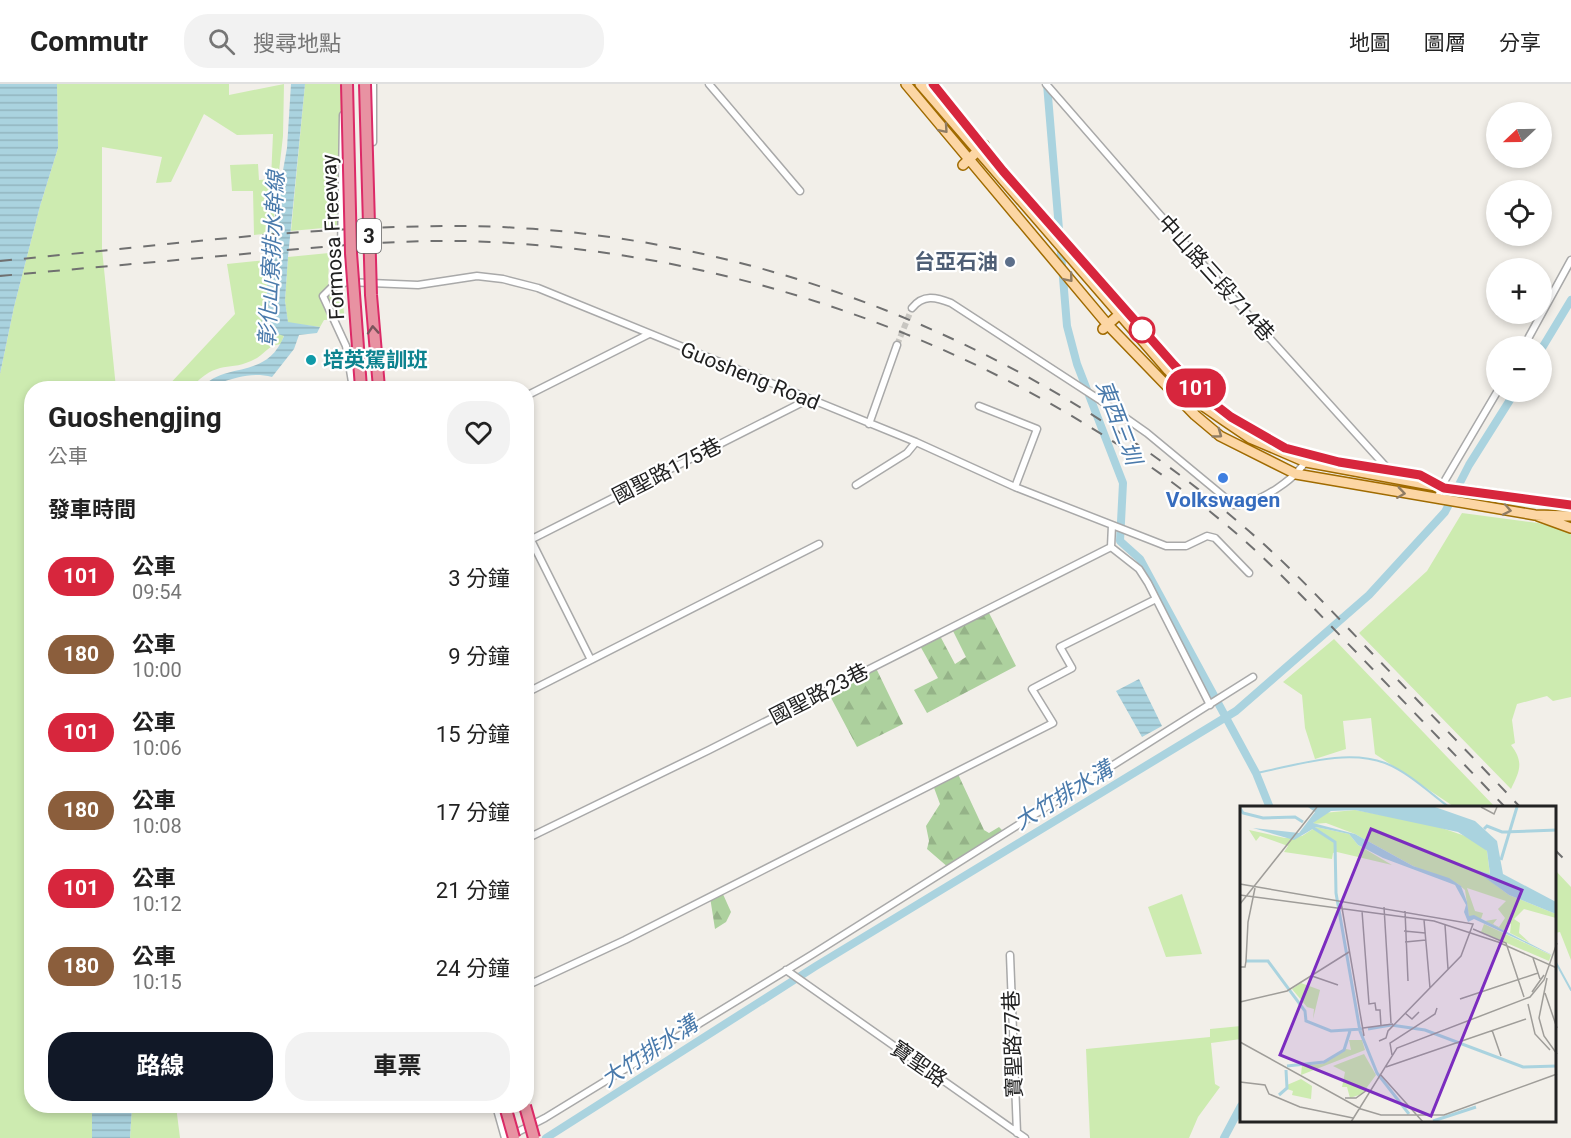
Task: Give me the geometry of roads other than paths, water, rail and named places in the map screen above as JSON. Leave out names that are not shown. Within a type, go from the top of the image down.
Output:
[{"type":"highway","name":"Formosa Freeway","points":[[346,84],[351,253],[360,381]]},
{"type":"highway","name":"Formosa Freeway","points":[[365,84],[371,295],[378,381]]},
{"type":"highway","points":[[507,1113],[514,1138]]},
{"type":"highway","points":[[527,1113],[534,1138]]},
{"type":"main road","points":[[906,84],[1122,312],[1199,403],[1250,438],[1308,458],[1442,487],[1571,505]]},
{"type":"main road","points":[[920,84],[1105,327],[1195,416],[1220,436],[1265,461],[1296,474],[1535,515],[1571,516]]},
{"type":"main road","points":[[1105,327],[1122,312]]},
{"type":"main road","points":[[1535,515],[1571,528]]},
{"type":"street","points":[[346,84],[341,225],[341,255],[346,282],[331,288],[323,296],[346,346],[352,381]]},
{"type":"street","points":[[373,84],[373,142]]},
{"type":"street","points":[[710,84],[800,191]]},
{"type":"street","name":"中山路三段714巷","points":[[1046,84],[1215,278],[1389,470]]},
{"type":"street","points":[[1529,336],[1571,260]]},
{"type":"street","name":"Guosheng Road","points":[[346,282],[418,285],[477,276],[503,279],[538,288],[916,442],[1015,487],[1166,546],[1186,546],[1207,536],[1215,538],[1249,573]]},
{"type":"street","points":[[912,308],[923,298],[931,297],[951,303],[1111,408],[1234,505],[1245,505],[1287,482],[1308,458]]},
{"type":"street","points":[[534,392],[649,334]]},
{"type":"street","points":[[869,424],[897,345]]},
{"type":"street","name":"國聖路175巷","points":[[534,538],[807,399]]},
{"type":"street","points":[[1440,498],[1442,487],[1491,402]]},
{"type":"street","points":[[979,406],[1036,429],[1015,487]]},
{"type":"street","points":[[856,485],[907,453],[916,442]]},
{"type":"street","points":[[1112,525],[1111,547],[1139,569],[1210,705]]},
{"type":"street","points":[[534,689],[819,544]]},
{"type":"street","name":"國聖路23巷","points":[[534,835],[720,745],[1111,547]]},
{"type":"street","points":[[534,551],[591,660]]},
{"type":"street","points":[[534,982],[625,940],[1053,723],[1032,689],[1072,668],[1060,647],[1156,599]]},
{"type":"street","points":[[498,1113],[505,1138],[545,1118],[1253,677]]},
{"type":"street","name":"寶聖路77巷","points":[[1010,955],[1017,1132]]},
{"type":"street","name":"寶聖路","points":[[786,970],[1025,1138]]},
{"type":"water","points":[[0,84],[57,84],[58,148],[40,206],[14,307],[0,374]]},
{"type":"water","name":"彰化山寮排水幹線","points":[[291,84],[305,84],[285,301],[288,322],[320,327],[317,333],[299,335],[294,349],[272,377],[258,375],[226,381],[210,381],[267,359],[276,350],[284,336],[269,331],[262,325],[261,313],[267,299],[267,260],[287,148]]},
{"type":"water","points":[[1139,679],[1162,726],[1142,737],[1116,691]]},
{"type":"water","points":[[92,1113],[132,1113],[130,1138],[92,1138]]},
{"type":"waterway","name":"東西三圳","points":[[1047,84],[1067,326],[1077,364],[1123,483],[1120,541],[1140,559],[1256,773],[1269,806]]},
{"type":"waterway","name":"大竹排水溝","points":[[1549,336],[1571,300]]},
{"type":"waterway","name":"大竹排水溝","points":[[546,1138],[816,966],[1236,711],[1369,595],[1445,512],[1469,465],[1509,402]]},
{"type":"waterway","points":[[1256,773],[1320,760],[1353,757],[1370,759],[1385,763],[1402,772],[1448,806]]},
{"type":"waterway","points":[[1556,963],[1571,990]]},
{"type":"waterway","name":"東西三圳","points":[[1224,1138],[1240,1108]]},
{"type":"tunnel","points":[[897,345],[912,308]]},
{"type":"railway","points":[[0,261],[334,230],[446,226],[555,231],[662,246],[768,270],[872,305],[971,348],[1067,400],[1158,459],[1243,526],[1291,569],[1519,806]]},
{"type":"railway","points":[[0,276],[343,245],[432,241],[492,242],[593,251],[695,269],[795,295],[893,329],[988,371],[1079,420],[1165,477],[1245,541],[1274,569],[1504,806]]},
{"type":"railway","points":[[1556,851],[1571,866]]},
{"type":"place","name":"台亞石油","points":[[1010,262]]},
{"type":"place","name":"培英駕訓班","points":[[311,360]]},
{"type":"place","name":"Volkswagen","points":[[1223,478]]}]
